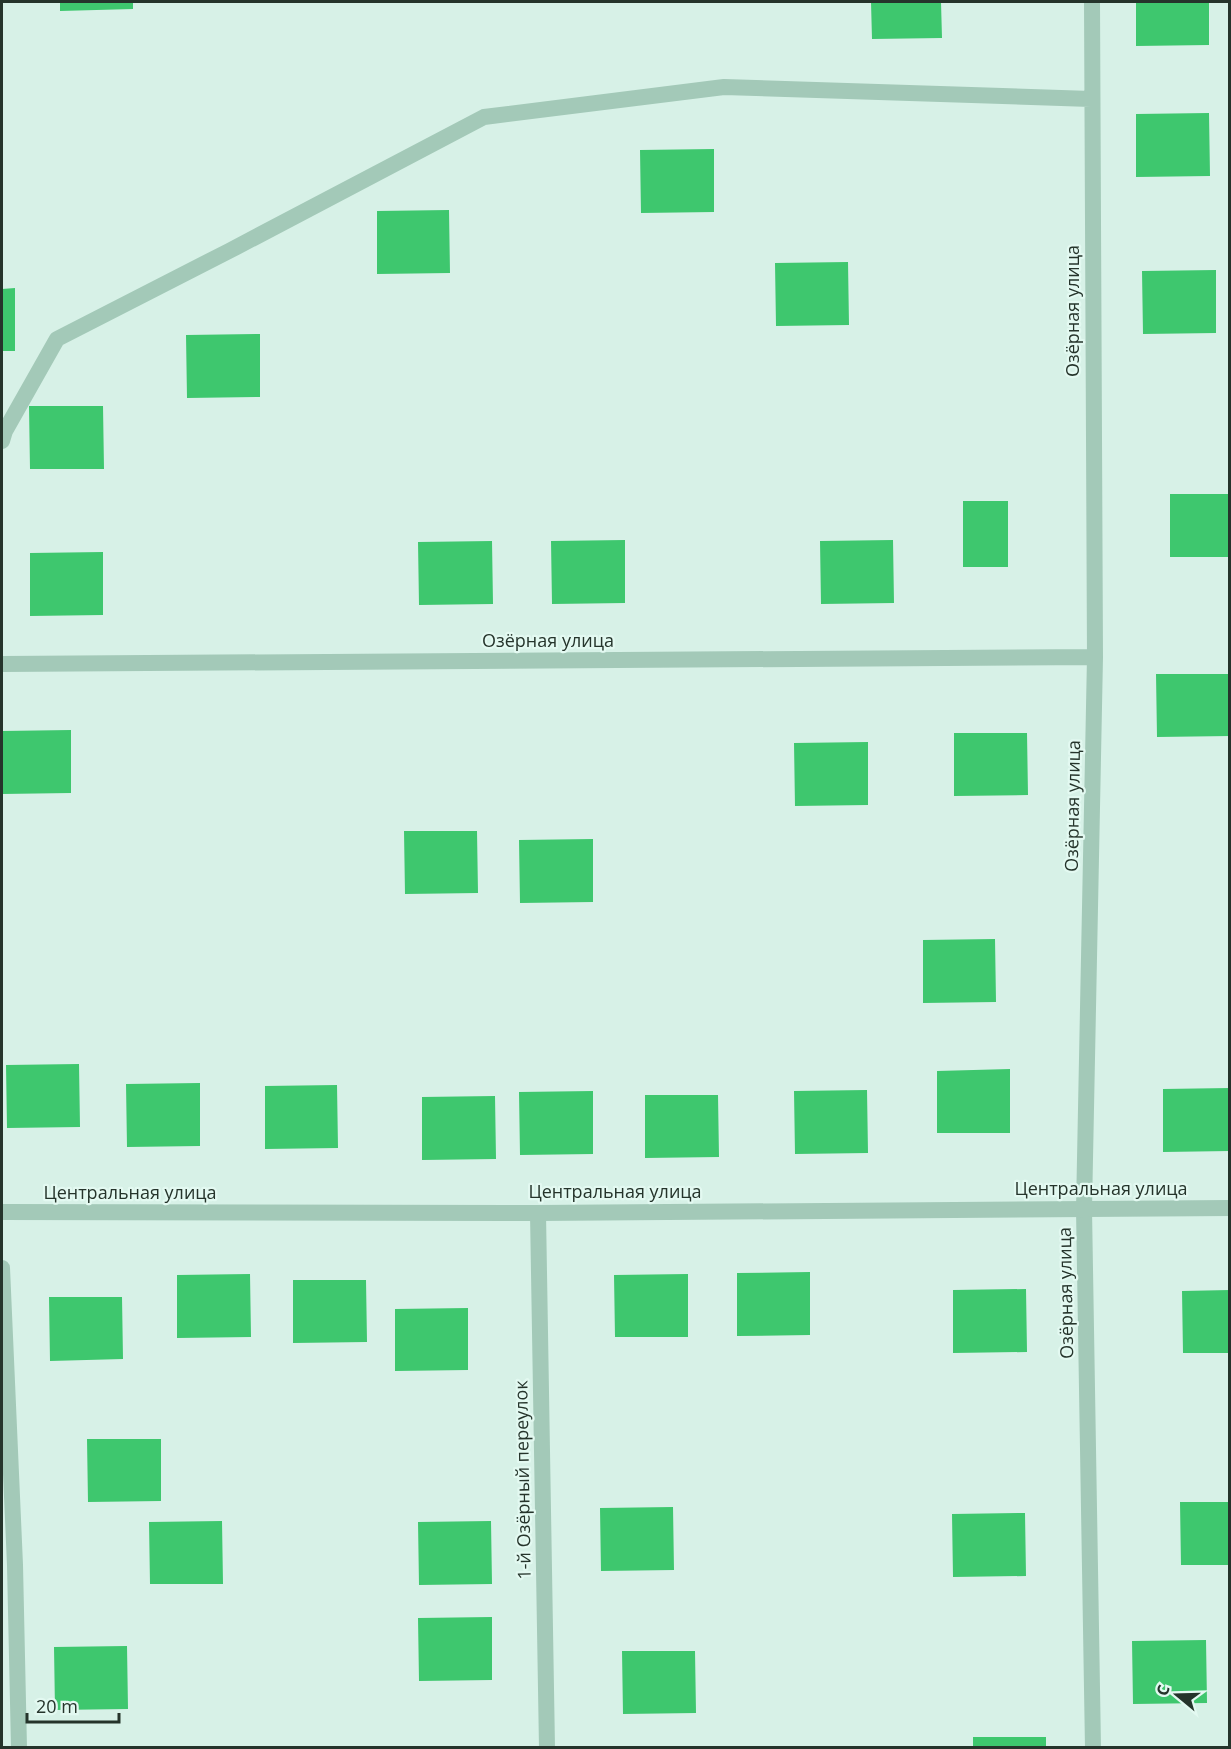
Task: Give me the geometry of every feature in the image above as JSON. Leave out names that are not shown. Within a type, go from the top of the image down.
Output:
[{"type":"street","name":"Озёрная улица","points":[[1092,2],[1095,657],[1084,1209],[1093,1748]]},
{"type":"street","points":[[2,441],[5,431],[57,339],[484,117],[724,87],[1091,99]]},
{"type":"street","name":"Озёрная улица","points":[[2,664],[1095,657]]},
{"type":"street","name":"Центральная улица","points":[[2,1212],[538,1213],[1230,1208]]},
{"type":"street","name":"1-й Озёрный переулок","points":[[538,1213],[547,1748]]},
{"type":"street","points":[[2,1268],[15,1565],[19,1748]]},
{"type":"building","points":[[60,2],[133,2],[133,9],[60,11]]},
{"type":"building","points":[[871,2],[941,2],[942,38],[872,39]]},
{"type":"building","points":[[1136,2],[1209,2],[1209,45],[1136,46]]},
{"type":"building","points":[[1209,113],[1210,176],[1136,177],[1136,114]]},
{"type":"building","points":[[714,149],[714,212],[641,213],[640,150]]},
{"type":"building","points":[[449,210],[450,273],[377,274],[377,211]]},
{"type":"building","points":[[848,262],[849,325],[776,326],[775,263]]},
{"type":"building","points":[[1216,270],[1216,333],[1143,334],[1142,271]]},
{"type":"building","points":[[15,288],[15,351],[2,351],[2,289]]},
{"type":"building","points":[[260,334],[260,397],[187,398],[186,335]]},
{"type":"building","points":[[29,406],[103,406],[104,469],[30,469]]},
{"type":"building","points":[[1170,494],[1230,494],[1230,557],[1170,557]]},
{"type":"building","points":[[963,501],[1008,501],[1008,567],[963,567]]},
{"type":"building","points":[[625,540],[625,603],[552,604],[551,541]]},
{"type":"building","points":[[893,540],[894,603],[821,604],[820,541]]},
{"type":"building","points":[[492,541],[493,604],[419,605],[418,542]]},
{"type":"building","points":[[103,552],[103,615],[30,616],[30,553]]},
{"type":"building","points":[[1156,674],[1230,674],[1230,736],[1157,737]]},
{"type":"building","points":[[71,730],[71,793],[2,794],[2,731]]},
{"type":"building","points":[[954,733],[1027,733],[1028,795],[954,796]]},
{"type":"building","points":[[868,742],[868,805],[795,806],[794,743]]},
{"type":"building","points":[[404,831],[477,831],[478,893],[405,894]]},
{"type":"building","points":[[593,839],[593,902],[520,903],[519,840]]},
{"type":"building","points":[[995,939],[996,1002],[923,1003],[923,940]]},
{"type":"building","points":[[79,1064],[80,1127],[7,1128],[6,1065]]},
{"type":"building","points":[[1010,1069],[1010,1133],[937,1133],[937,1071]]},
{"type":"building","points":[[200,1083],[200,1146],[127,1147],[126,1084]]},
{"type":"building","points":[[337,1085],[338,1148],[265,1149],[265,1086]]},
{"type":"building","points":[[1230,1088],[1230,1151],[1163,1152],[1163,1089]]},
{"type":"building","points":[[867,1090],[868,1153],[795,1154],[794,1091]]},
{"type":"building","points":[[593,1091],[593,1154],[520,1155],[519,1092]]},
{"type":"building","points":[[645,1095],[718,1095],[719,1157],[645,1158]]},
{"type":"building","points":[[495,1096],[496,1159],[422,1160],[422,1097]]},
{"type":"building","points":[[810,1272],[810,1335],[737,1336],[737,1273]]},
{"type":"building","points":[[250,1274],[251,1337],[177,1338],[177,1275]]},
{"type":"building","points":[[688,1274],[688,1337],[615,1337],[614,1275]]},
{"type":"building","points":[[293,1280],[366,1280],[367,1342],[293,1343]]},
{"type":"building","points":[[1026,1289],[1027,1352],[953,1353],[953,1290]]},
{"type":"building","points":[[1230,1290],[1230,1353],[1183,1353],[1182,1291]]},
{"type":"building","points":[[49,1297],[122,1297],[123,1359],[50,1361]]},
{"type":"building","points":[[468,1308],[468,1370],[395,1371],[395,1309]]},
{"type":"building","points":[[87,1439],[161,1439],[161,1501],[88,1502]]},
{"type":"building","points":[[1180,1502],[1230,1502],[1230,1565],[1181,1565]]},
{"type":"building","points":[[673,1507],[674,1570],[601,1571],[600,1508]]},
{"type":"building","points":[[1025,1513],[1026,1576],[953,1577],[952,1514]]},
{"type":"building","points":[[222,1521],[223,1584],[150,1584],[149,1522]]},
{"type":"building","points":[[491,1521],[492,1584],[419,1585],[418,1522]]},
{"type":"building","points":[[492,1617],[492,1680],[419,1681],[418,1618]]},
{"type":"building","points":[[1206,1640],[1207,1703],[1133,1704],[1132,1641]]},
{"type":"building","points":[[127,1646],[128,1709],[55,1710],[54,1647]]},
{"type":"building","points":[[622,1651],[695,1651],[696,1713],[623,1714]]},
{"type":"building","points":[[973,1737],[1046,1737],[1046,1748],[973,1748]]}]
